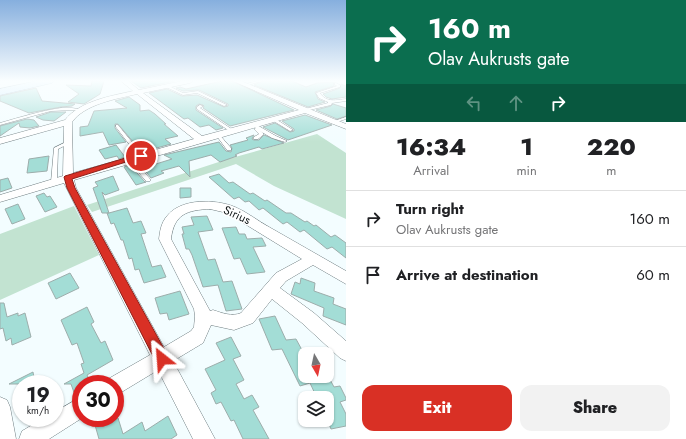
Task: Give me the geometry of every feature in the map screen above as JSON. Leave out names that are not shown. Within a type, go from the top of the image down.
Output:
[{"type":"street","points":[[61,180],[68,143],[69,119],[82,110],[103,101]]},
{"type":"street","points":[[151,101],[200,139]]},
{"type":"street","points":[[285,101],[346,127]]},
{"type":"street","points":[[0,199],[130,159],[306,110]]},
{"type":"street","points":[[0,141],[68,122]]},
{"type":"street","points":[[61,180],[71,188],[204,439]]},
{"type":"street","name":"Sirius","points":[[204,320],[202,308],[198,298],[165,239],[164,231],[168,222],[174,215],[195,206],[222,207],[231,210],[346,278]]},
{"type":"street","points":[[124,381],[197,337],[203,329],[204,320],[213,317],[223,322],[241,322],[247,318],[281,277],[293,268],[314,259]]},
{"type":"street","points":[[270,289],[303,314],[346,352]]},
{"type":"street","points":[[0,406],[4,439]]},
{"type":"street","points":[[30,439],[72,413]]},
{"type":"lane","points":[[217,101],[225,105]]},
{"type":"lane","points":[[306,110],[330,104],[330,102],[334,101]]},
{"type":"lane","points":[[201,106],[198,108],[232,131]]},
{"type":"lane","points":[[0,124],[55,110],[73,108],[82,110]]},
{"type":"lane","points":[[334,122],[346,118]]},
{"type":"lane","points":[[273,119],[291,130]]},
{"type":"lane","points":[[253,125],[262,134],[256,138]]},
{"type":"lane","points":[[253,125],[274,137],[285,141]]},
{"type":"lane","points":[[118,126],[147,164]]},
{"type":"lane","points":[[217,134],[229,149]]},
{"type":"lane","points":[[61,180],[56,148],[68,143]]},
{"type":"lane","points":[[130,159],[148,180]]},
{"type":"green space","points":[[317,134],[346,153],[346,219],[274,186],[236,164],[92,212],[87,205],[228,159]]},
{"type":"green space","points":[[74,206],[99,255],[0,300],[0,234]]},
{"type":"building","points":[[1,101],[47,101],[75,104],[72,106],[29,113]]},
{"type":"building","points":[[69,101],[88,101],[84,104]]},
{"type":"building","points":[[116,101],[135,101],[140,105],[140,111],[149,110],[178,136],[165,139],[171,144],[153,149],[150,147],[140,150],[118,124],[115,124],[115,128],[126,142],[109,145],[103,132],[80,136],[80,127],[88,126],[94,111],[127,108]]},
{"type":"building","points":[[160,101],[212,101],[224,107],[228,106],[228,104],[223,101],[276,101],[294,110],[230,126],[203,108],[203,105],[199,104],[196,106],[196,110],[223,128],[216,130],[209,125],[200,127],[188,118],[184,119]]},
{"type":"building","points":[[294,101],[325,102],[308,107]]},
{"type":"building","points":[[333,104],[346,108],[346,116],[337,119],[316,110],[331,106]]},
{"type":"building","points":[[51,112],[66,112],[54,121],[43,120],[36,117]]},
{"type":"building","points":[[305,115],[332,125],[288,140],[263,127],[275,123],[290,132],[294,131],[294,129],[282,121]]},
{"type":"building","points":[[27,119],[34,120],[39,126],[30,128],[20,127],[19,123],[0,136],[0,126]]},
{"type":"building","points":[[254,135],[252,139],[254,140],[259,140],[264,135],[284,143],[262,149],[259,147],[239,153],[235,155],[237,156],[220,162],[211,155],[189,161],[190,177],[179,166],[161,171],[164,173],[151,178],[143,168],[172,159],[164,155],[219,142],[226,151],[231,152],[232,148],[230,145],[248,140],[246,138]]},
{"type":"building","points":[[116,145],[125,157],[119,159],[117,156],[105,159],[99,150]]},
{"type":"building","points":[[49,156],[47,171],[27,173],[29,159]]},
{"type":"building","points":[[130,165],[146,182],[136,185],[124,167]]},
{"type":"building","points":[[219,174],[229,183],[233,182],[250,194],[253,193],[265,201],[267,200],[286,213],[291,213],[305,222],[307,221],[314,226],[316,225],[331,237],[335,235],[346,243],[346,258],[332,247],[327,249],[304,230],[300,232],[287,222],[283,224],[263,208],[259,210],[249,201],[245,202],[239,197],[234,199],[209,177]]},
{"type":"building","points":[[113,176],[119,190],[105,195],[102,192],[109,213],[127,208],[133,223],[141,221],[146,233],[141,234],[152,267],[161,265],[166,277],[144,283],[139,269],[135,270],[132,258],[129,259],[123,240],[121,240],[114,223],[111,224],[107,213],[102,213],[93,188],[98,186],[95,182]]},
{"type":"building","points":[[8,178],[12,188],[0,192],[0,180]]},
{"type":"building","points":[[180,188],[191,188],[191,197],[180,198]]},
{"type":"building","points":[[44,193],[47,197],[50,196],[57,207],[45,212],[36,196]]},
{"type":"building","points":[[18,204],[25,219],[12,224],[5,209]]},
{"type":"building","points":[[207,216],[213,230],[198,232],[208,260],[215,259],[223,282],[232,281],[242,309],[226,311],[218,285],[203,287],[192,255],[189,249],[186,249],[182,234],[184,234],[182,227],[194,225],[191,217]]},
{"type":"building","points":[[236,227],[239,234],[245,234],[247,239],[262,238],[266,246],[253,247],[265,272],[247,274],[240,258],[234,259],[222,228]]},
{"type":"building","points":[[70,273],[79,288],[56,299],[48,283]]},
{"type":"building","points":[[301,278],[315,283],[314,291],[334,298],[333,304],[346,309],[346,325],[323,316],[324,308],[291,294],[295,282],[300,284]]},
{"type":"building","points":[[180,291],[189,314],[169,320],[167,313],[160,314],[155,298]]},
{"type":"building","points":[[0,303],[4,303],[7,317],[18,313],[18,316],[25,313],[31,337],[12,345],[11,338],[6,341],[3,328],[0,329]]},
{"type":"building","points":[[87,307],[94,322],[91,324],[101,343],[105,341],[113,360],[87,375],[80,375],[84,373],[81,364],[84,363],[77,343],[72,345],[61,320]]},
{"type":"building","points":[[275,316],[286,340],[296,339],[300,347],[298,347],[298,382],[282,349],[272,350],[259,319]]},
{"type":"building","points":[[231,337],[241,356],[233,359],[244,380],[236,384],[244,399],[252,395],[259,407],[253,410],[269,439],[243,439],[234,420],[231,421],[221,402],[216,404],[211,393],[216,390],[205,369],[225,360],[216,343]]},
{"type":"building","points":[[72,380],[72,387],[71,384],[64,384]]},
{"type":"building","points":[[299,383],[310,383],[300,386]]},
{"type":"building","points":[[310,383],[332,383],[334,387],[340,386],[346,398],[346,400],[340,402],[346,414],[346,426],[331,429],[330,427],[334,427],[334,391],[314,391]]},
{"type":"building","points":[[168,416],[177,435],[171,439],[99,439],[96,427],[121,427],[123,434],[142,422],[145,431]]},
{"type":"route","points":[[141,156],[68,177],[75,197],[102,244],[162,359]]}]
